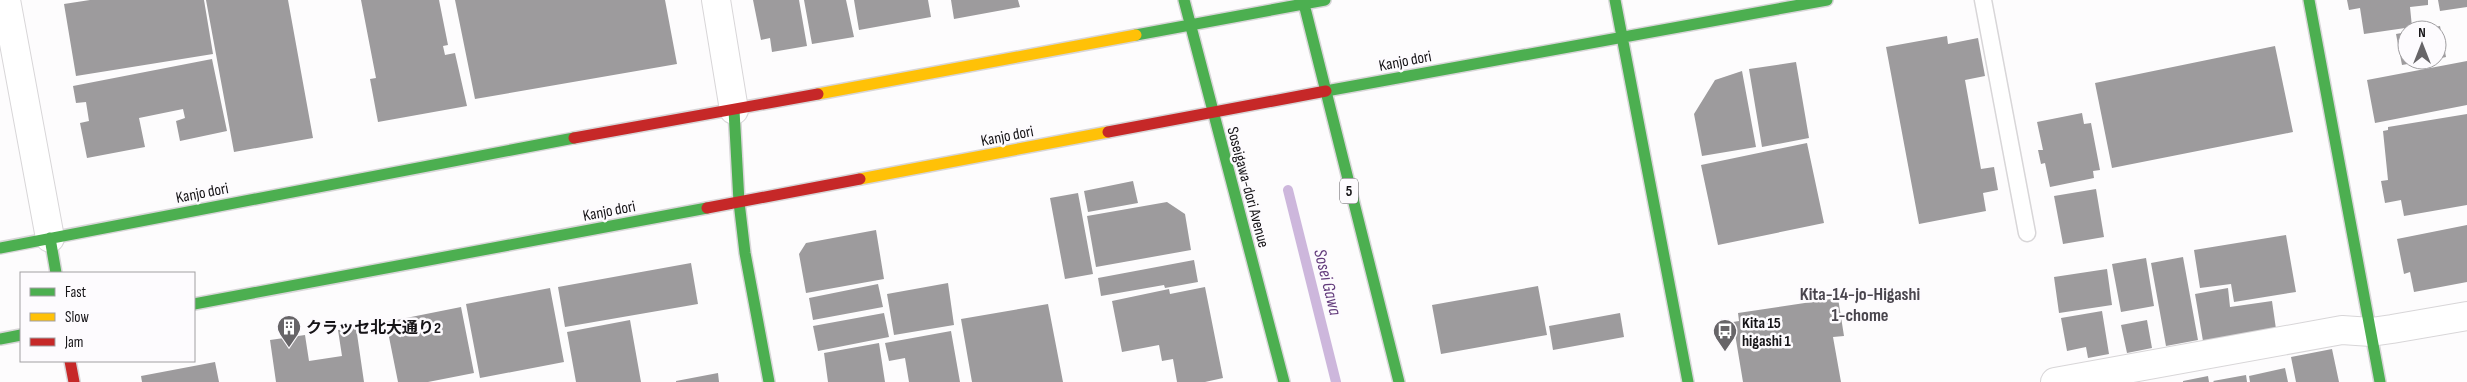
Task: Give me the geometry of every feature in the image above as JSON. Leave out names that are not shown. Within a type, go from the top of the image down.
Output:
[{"type":"main road","name":"Soseigawa-dori Avenue","points":[[1184,0],[1212,113],[1284,382]]},
{"type":"main road","name":"Kanjo dori","points":[[0,248],[637,126],[734,110],[1190,25],[1303,2],[1325,0]]},
{"type":"main road","points":[[1615,0],[1688,382]]},
{"type":"main road","name":"Kanjo dori","points":[[195,304],[1327,91],[1827,0]]},
{"type":"main road","points":[[2309,0],[2380,382]]},
{"type":"main road","name":"5","points":[[1303,2],[1399,382]]},
{"type":"main road","points":[[734,110],[739,202],[745,253],[769,382]]},
{"type":"main road","points":[[50,238],[56,272]]},
{"type":"main road","points":[[0,339],[20,335]]},
{"type":"main road","points":[[70,362],[74,382]]},
{"type":"street","points":[[6,0],[50,238]]},
{"type":"street","points":[[716,0],[734,110]]},
{"type":"street","points":[[2055,382],[2342,330],[2371,332],[2467,316]]},
{"type":"lane","points":[[1983,0],[2027,233]]},
{"type":"building","points":[[90,0],[204,0],[213,54],[76,76],[64,4]]},
{"type":"building","points":[[206,0],[288,0],[313,138],[234,152]]},
{"type":"building","points":[[361,0],[439,0],[448,45],[443,46],[445,55],[455,53],[467,106],[378,122],[370,79],[376,78]]},
{"type":"building","points":[[455,0],[665,0],[677,64],[475,99]]},
{"type":"building","points":[[753,0],[799,0],[807,46],[772,52],[770,38],[761,40]]},
{"type":"building","points":[[804,0],[846,0],[854,37],[812,44]]},
{"type":"building","points":[[854,0],[928,0],[931,17],[859,30]]},
{"type":"building","points":[[951,0],[1018,0],[1020,7],[954,19]]},
{"type":"building","points":[[2347,0],[2428,0],[2428,5],[2410,7],[2411,20],[2397,20],[2397,29],[2364,34],[2360,8],[2349,10]]},
{"type":"building","points":[[2438,0],[2467,0],[2467,7],[2440,11]]},
{"type":"building","points":[[1947,36],[1948,44],[1978,38],[1985,76],[1965,80],[1981,169],[1994,167],[1998,190],[1983,193],[1986,211],[1919,224],[1886,47]]},
{"type":"building","points":[[2275,46],[2293,132],[2112,168],[2095,83]]},
{"type":"building","points":[[212,59],[227,131],[180,141],[176,121],[185,118],[183,109],[139,118],[145,147],[87,158],[80,123],[89,121],[86,102],[76,103],[73,86]]},
{"type":"building","points":[[2467,61],[2467,105],[2375,123],[2367,80],[2420,70],[2447,70],[2447,65]]},
{"type":"building","points":[[1796,62],[1809,138],[1762,147],[1749,69]]},
{"type":"building","points":[[1742,71],[1756,147],[1702,156],[1694,114],[1715,80]]},
{"type":"building","points":[[2082,113],[2084,124],[2091,123],[2100,170],[2093,171],[2094,178],[2050,187],[2045,163],[2041,164],[2038,150],[2043,150],[2037,122]]},
{"type":"building","points":[[2467,114],[2467,205],[2404,216],[2401,200],[2385,203],[2381,181],[2388,180],[2383,131],[2388,130],[2388,127]]},
{"type":"building","points":[[1807,143],[1824,223],[1718,245],[1701,165]]},
{"type":"building","points":[[1133,181],[1138,203],[1088,212],[1084,191]]},
{"type":"building","points":[[2096,189],[2104,237],[2063,244],[2054,196]]},
{"type":"building","points":[[1078,193],[1093,274],[1065,279],[1050,198]]},
{"type":"building","points":[[1167,202],[1185,214],[1191,250],[1096,267],[1087,216]]},
{"type":"building","points":[[2467,225],[2467,282],[2414,292],[2410,272],[2404,274],[2397,239]]},
{"type":"building","points":[[876,230],[884,279],[806,293],[799,254],[806,243]]},
{"type":"building","points":[[2286,235],[2296,292],[2234,302],[2231,284],[2200,288],[2194,250]]},
{"type":"building","points":[[2183,257],[2198,340],[2166,346],[2151,263]]},
{"type":"building","points":[[2146,258],[2154,306],[2121,312],[2112,264]]},
{"type":"building","points":[[1194,260],[1198,282],[1165,288],[1164,285],[1101,296],[1098,278]]},
{"type":"building","points":[[691,263],[698,304],[565,327],[558,287]]},
{"type":"building","points":[[2107,269],[2112,305],[2059,313],[2054,277]]},
{"type":"building","points":[[948,283],[954,325],[894,335],[887,294]]},
{"type":"building","points":[[878,284],[883,307],[813,320],[809,298]]},
{"type":"building","points":[[1538,286],[1547,335],[1441,354],[1432,305]]},
{"type":"building","points":[[1205,287],[1223,378],[1205,382],[1177,382],[1173,359],[1162,361],[1159,345],[1122,352],[1112,301],[1169,289],[1170,294]]},
{"type":"building","points":[[550,288],[564,362],[480,378],[466,304]]},
{"type":"building","points":[[2228,288],[2230,307],[2272,301],[2276,329],[2203,341],[2195,294]]},
{"type":"building","points":[[1838,298],[1844,336],[1833,337],[1841,382],[1743,382],[1733,322],[1739,321],[1738,313]]},
{"type":"building","points":[[1048,304],[1063,382],[972,382],[961,319]]},
{"type":"building","points":[[461,307],[474,373],[428,382],[398,382],[386,322]]},
{"type":"building","points":[[2102,311],[2109,354],[2088,358],[2086,347],[2067,351],[2061,318]]},
{"type":"building","points":[[884,313],[889,337],[818,351],[813,326]]},
{"type":"building","points":[[1620,313],[1624,337],[1553,350],[1549,326]]},
{"type":"building","points":[[630,320],[641,382],[576,382],[567,332]]},
{"type":"building","points":[[2147,320],[2152,348],[2127,353],[2121,325]]},
{"type":"building","name":"クラッセ北大通り2","points":[[356,327],[364,382],[276,382],[270,340],[305,335],[309,361],[342,356],[338,330]]},
{"type":"building","points":[[951,331],[960,382],[909,382],[905,358],[889,361],[885,343]]},
{"type":"building","points":[[879,343],[885,382],[828,382],[824,353]]},
{"type":"building","points":[[2332,349],[2339,382],[2296,382],[2291,357]]},
{"type":"building","points":[[215,362],[219,382],[142,382],[141,376]]},
{"type":"building","points":[[2285,368],[2288,382],[2250,382],[2249,376]]},
{"type":"building","points":[[718,373],[719,382],[676,382],[676,381]]},
{"type":"building","points":[[2246,375],[2247,382],[2213,381]]},
{"type":"building","points":[[2208,376],[2209,382],[2183,382],[2183,381]]},
{"type":"waterway","name":"Sosei Gawa","points":[[1288,190],[1336,382]]},
{"type":"traffic: fast","points":[[1184,0],[1284,382]]},
{"type":"traffic: fast","points":[[1303,0],[1399,382]]},
{"type":"traffic: fast","points":[[1136,35],[1325,0]]},
{"type":"traffic: fast","points":[[1615,0],[1688,382]]},
{"type":"traffic: fast","points":[[1326,91],[1827,0]]},
{"type":"traffic: fast","points":[[2309,0],[2380,382]]},
{"type":"traffic: fast","points":[[734,110],[739,202],[745,253],[769,382]]},
{"type":"traffic: fast","points":[[0,248],[574,138]]},
{"type":"traffic: fast","points":[[195,304],[707,208]]},
{"type":"traffic: fast","points":[[50,238],[56,272]]},
{"type":"traffic: fast","points":[[0,339],[20,335]]},
{"type":"traffic: slow","points":[[818,94],[1136,35]]},
{"type":"traffic: slow","points":[[860,179],[1108,132]]},
{"type":"traffic: jam","points":[[1108,132],[1326,91]]},
{"type":"traffic: jam","points":[[574,138],[818,94]]},
{"type":"traffic: jam","points":[[707,208],[860,179]]},
{"type":"traffic: jam","points":[[70,362],[74,382]]},
{"type":"place","name":"クラッセ北大通り2","points":[[289,348]]},
{"type":"place","name":"Kita 15 higashi 1","points":[[1725,352]]},
{"type":"district","name":"Kita-14-jo-Higashi 1-chome","points":[[1860,304]]}]
